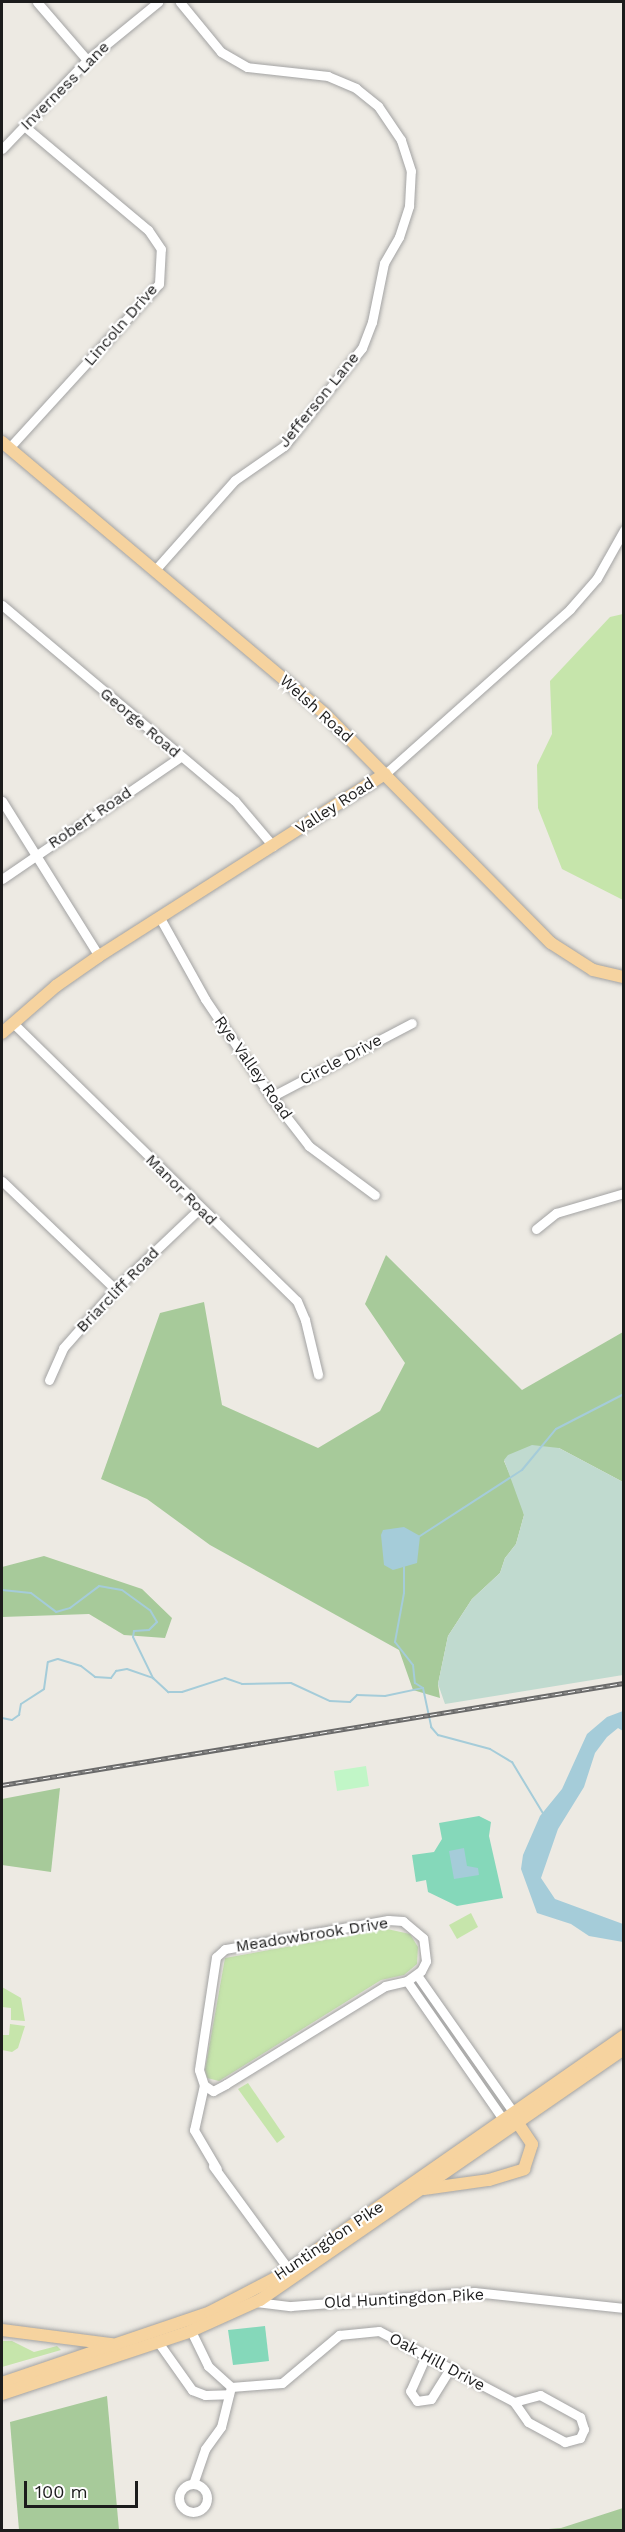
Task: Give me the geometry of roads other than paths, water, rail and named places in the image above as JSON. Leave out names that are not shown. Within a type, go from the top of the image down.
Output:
[{"type":"main road","name":"Welsh Road","points":[[5,445],[324,713],[551,943],[593,970],[624,977]]},
{"type":"main road","name":"Valley Road","points":[[2,1033],[99,956],[385,774]]},
{"type":"main road","name":"Huntingdon Pike","points":[[2,2394],[191,2331],[256,2302],[423,2190],[624,2036]]},
{"type":"main road","name":"Huntingdon Pike","points":[[2,2383],[210,2312],[289,2270],[503,2119],[517,2117],[624,2049]]},
{"type":"main road","points":[[423,2190],[489,2180],[524,2169],[531,2157],[532,2144],[517,2117]]},
{"type":"main road","points":[[2,2330],[117,2345]]},
{"type":"street","points":[[37,2],[87,60]]},
{"type":"street","name":"Inverness Lane","points":[[2,149],[87,60],[158,2]]},
{"type":"street","name":"Jefferson Lane","points":[[155,570],[235,480],[284,446],[362,348],[372,322],[384,263],[410,206],[411,171],[401,140],[378,106],[356,88],[328,76],[247,67],[221,52],[180,2]]},
{"type":"street","name":"Lincoln Drive","points":[[5,445],[159,284],[161,249],[148,230],[24,126]]},
{"type":"street","name":"Valley Road","points":[[385,774],[570,609],[597,578],[624,530]]},
{"type":"street","name":"George Road","points":[[2,605],[235,801],[273,846]]},
{"type":"street","name":"Robert Road","points":[[2,879],[180,757]]},
{"type":"street","points":[[2,801],[37,853],[99,956]]},
{"type":"street","name":"Rye Valley Road","points":[[159,918],[205,999],[270,1097],[309,1146],[375,1195]]},
{"type":"street","name":"Manor Road","points":[[13,1023],[199,1209],[297,1301],[305,1320],[318,1374]]},
{"type":"street","name":"Circle Drive","points":[[270,1097],[412,1023]]},
{"type":"street","points":[[2,1181],[115,1289]]},
{"type":"street","points":[[536,1229],[556,1213],[624,1193]]},
{"type":"street","name":"Briarcliff Road","points":[[49,1380],[63,1347],[115,1289],[199,1209]]},
{"type":"street","name":"Meadowbrook Drive","points":[[289,2270],[217,2169],[194,2130],[204,2085],[199,2070],[216,1957],[225,1949],[388,1920],[404,1922],[417,1930],[427,1950],[417,1975]]},
{"type":"street","points":[[204,2085],[213,2091],[385,1986],[407,1981],[417,1975],[517,2117]]},
{"type":"street","points":[[407,1981],[503,2119]]},
{"type":"street","name":"Old Huntingdon Pike","points":[[256,2302],[291,2306],[474,2292],[624,2308]]},
{"type":"street","name":"Oak Hill Drive","points":[[158,2342],[192,2390],[205,2395],[282,2383],[329,2341],[361,2330],[379,2331],[425,2358],[514,2402],[532,2425],[562,2441],[574,2441],[582,2434],[580,2417],[544,2397],[514,2402]]},
{"type":"street","points":[[191,2331],[208,2366],[230,2390],[221,2427],[205,2449],[194,2484]]},
{"type":"street","points":[[425,2358],[410,2391],[417,2401],[431,2399],[449,2370]]},
{"type":"water","points":[[404,1527],[420,1536],[417,1563],[393,1570],[384,1565],[381,1535],[383,1530]]},
{"type":"water","points":[[623,1711],[623,1731],[618,1728],[607,1737],[595,1753],[584,1787],[558,1829],[541,1878],[555,1899],[623,1924],[623,1942],[589,1936],[571,1924],[537,1913],[521,1869],[523,1855],[540,1816],[562,1789],[587,1734],[607,1717]]},
{"type":"water","points":[[464,1848],[467,1866],[478,1868],[479,1875],[454,1879],[449,1851]]},
{"type":"waterway","points":[[420,1536],[522,1470],[556,1429],[624,1394]]},
{"type":"waterway","points":[[404,1567],[404,1593],[395,1642],[413,1665],[415,1683],[423,1688]]},
{"type":"waterway","points":[[2,1590],[31,1593],[56,1612],[70,1608],[99,1586],[122,1590],[150,1610],[157,1622],[149,1630],[134,1631],[133,1637],[153,1678],[168,1692],[182,1692],[225,1678],[242,1684],[291,1683],[330,1701],[350,1702],[357,1695],[385,1696],[423,1688]]},
{"type":"waterway","points":[[2,1718],[12,1720],[19,1715],[21,1704],[44,1689],[48,1662],[58,1659],[81,1666],[95,1677],[111,1678],[116,1671],[127,1669],[153,1678]]},
{"type":"waterway","points":[[423,1688],[431,1727],[438,1735],[490,1749],[512,1762],[544,1815]]},
{"type":"railway","points":[[2,1785],[624,1683]]}]
